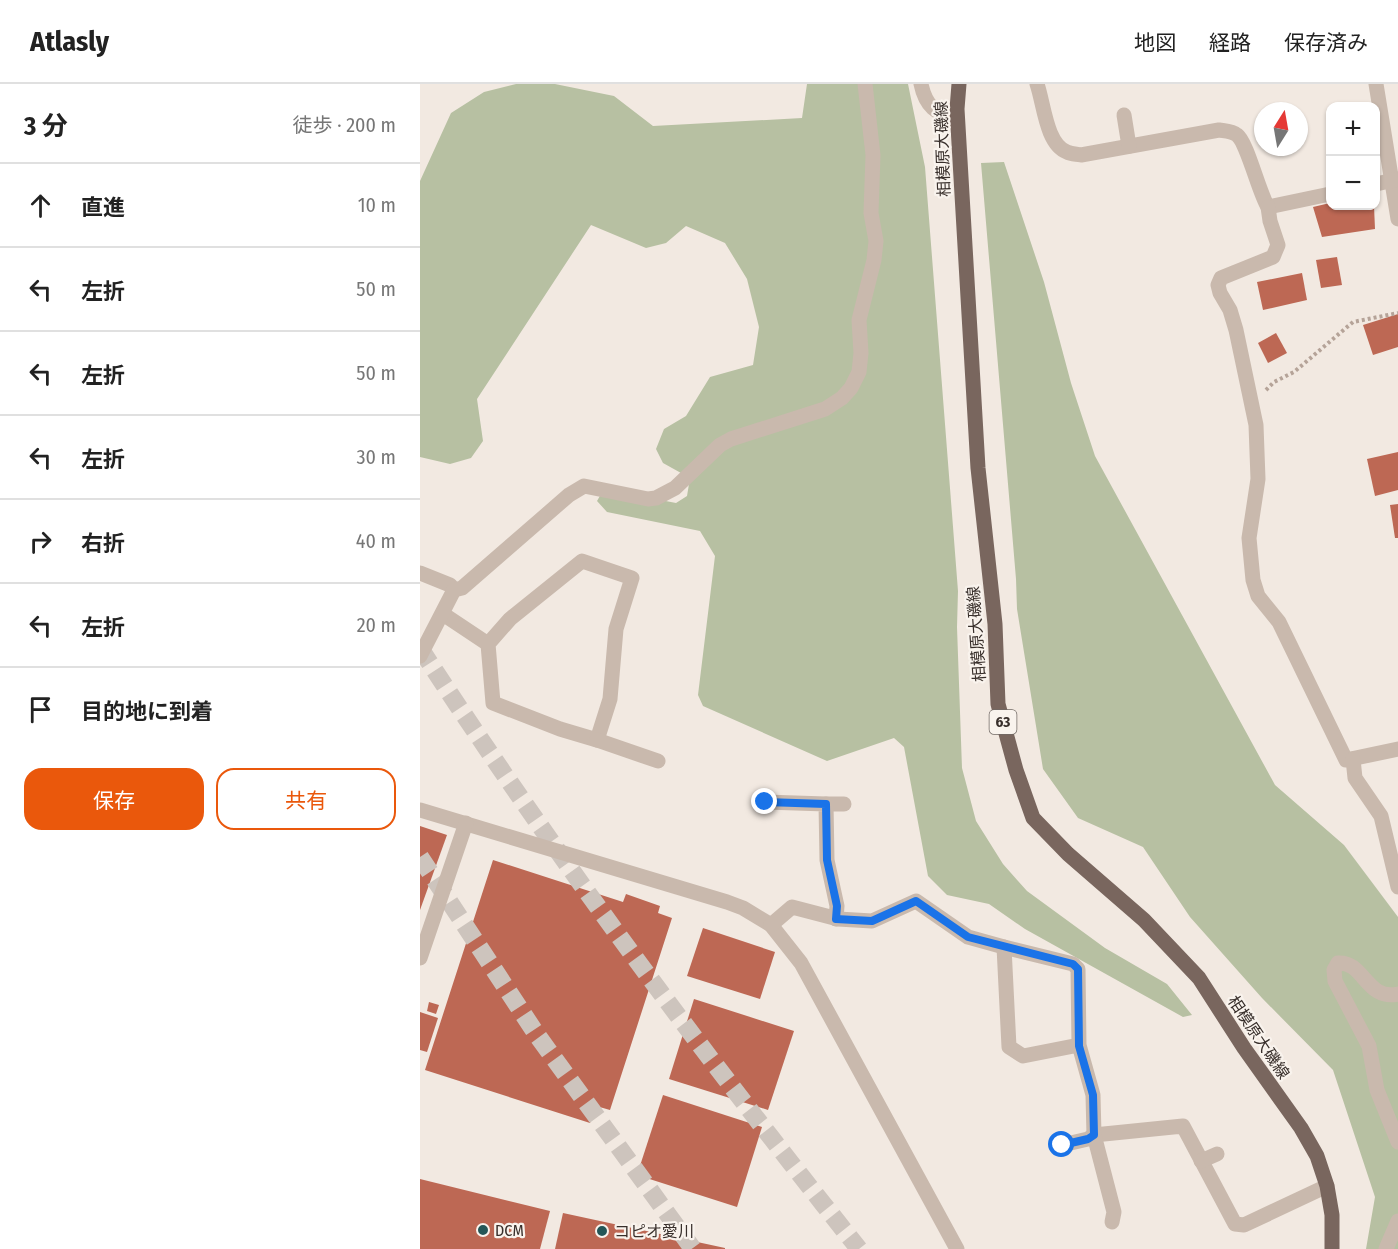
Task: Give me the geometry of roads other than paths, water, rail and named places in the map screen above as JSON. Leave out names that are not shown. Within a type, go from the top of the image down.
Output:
[{"type":"main road","name":"相模原大磯線","points":[[959,84],[957,121],[978,468],[994,624],[998,704],[1016,770],[1033,818],[1068,854],[1144,920],[1199,978],[1244,1048],[1301,1128],[1317,1156],[1327,1186],[1332,1215],[1332,1249]]},
{"type":"street","points":[[454,590],[462,588],[569,495],[584,486],[648,499],[656,498],[675,488],[720,445],[731,439],[825,409],[842,399],[851,388],[859,372],[861,353],[859,320],[874,260],[876,241],[871,213],[873,155],[865,84]]},
{"type":"street","points":[[921,84],[928,105],[957,121]]},
{"type":"street","points":[[1037,84],[1049,134],[1056,145],[1067,153],[1081,155],[1219,130],[1236,134],[1241,139],[1261,196],[1268,207],[1278,245],[1273,257],[1221,278],[1218,285],[1230,310],[1236,330],[1256,424],[1258,479],[1249,529],[1253,579],[1258,596],[1279,622],[1346,759],[1398,749]]},
{"type":"street","points":[[1377,84],[1395,180],[1398,219]]},
{"type":"street","points":[[1124,115],[1129,146]]},
{"type":"street","points":[[1380,183],[1395,180]]},
{"type":"street","points":[[1268,207],[1326,195]]},
{"type":"street","points":[[597,740],[610,699],[616,629],[632,578],[582,561],[510,619],[489,644],[493,703],[560,729],[658,760]]},
{"type":"street","points":[[420,573],[450,585],[454,590]]},
{"type":"street","points":[[420,656],[454,590]]},
{"type":"street","points":[[443,614],[489,644]]},
{"type":"street","points":[[1353,759],[1355,778],[1381,816],[1398,887]]},
{"type":"street","points":[[765,802],[844,804]]},
{"type":"street","points":[[826,804],[827,860],[837,906],[836,919]]},
{"type":"street","points":[[420,810],[727,902],[743,908],[771,925],[801,963],[957,1249]]},
{"type":"street","points":[[420,958],[466,823]]},
{"type":"street","points":[[771,925],[792,907],[836,919],[872,921],[916,901],[968,937],[1073,964],[1078,969],[1079,1046],[1093,1095],[1094,1135],[1114,1212],[1112,1222]]},
{"type":"street","points":[[1004,947],[1009,1047],[1023,1056],[1079,1046]]},
{"type":"street","points":[[1398,994],[1385,995],[1376,991],[1353,966],[1346,962],[1338,963],[1334,970],[1335,981],[1369,1046],[1377,1090],[1398,1142]]},
{"type":"street","points":[[1062,1145],[1088,1139],[1094,1135],[1182,1126],[1235,1224],[1244,1225],[1327,1186]]},
{"type":"street","points":[[1201,1161],[1217,1154]]},
{"type":"street","points":[[1386,1249],[1398,1221]]},
{"type":"tunnel","points":[[420,648],[471,726],[632,954],[859,1249]]},
{"type":"tunnel","points":[[420,857],[537,1035],[693,1249]]},
{"type":"place","name":"DCM","points":[[483,1230]]},
{"type":"place","name":"コピオ愛川","points":[[602,1231]]}]
